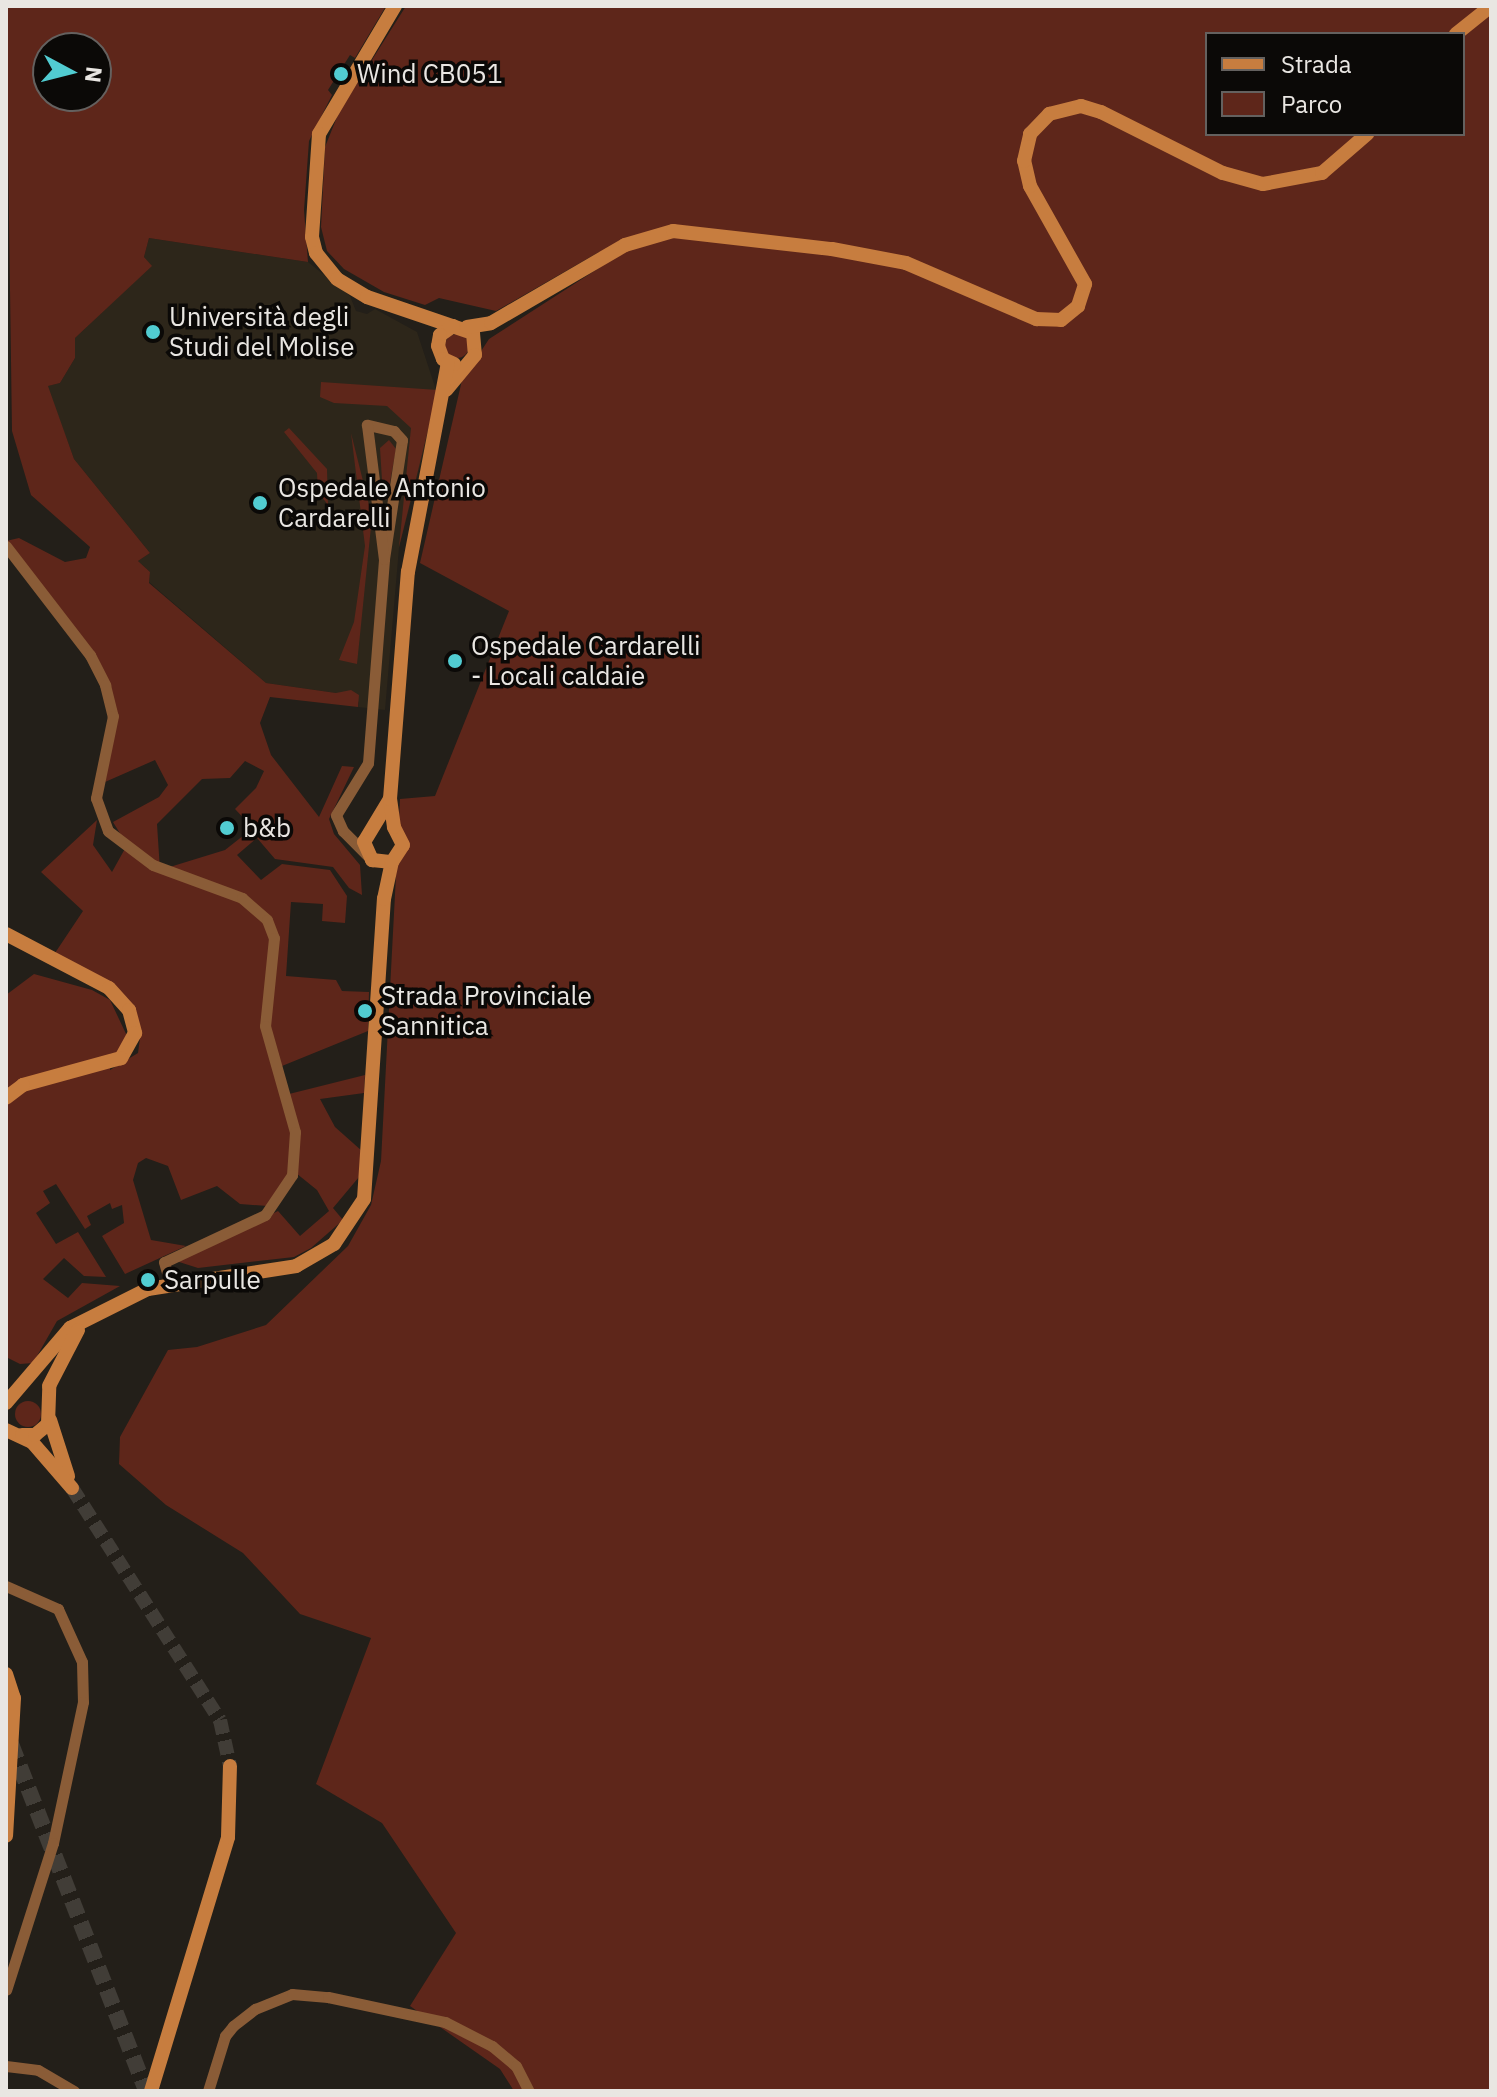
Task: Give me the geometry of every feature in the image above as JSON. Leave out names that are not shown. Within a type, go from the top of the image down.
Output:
[{"type":"main road","points":[[395,6],[322,124],[317,144],[312,237],[316,253],[337,279],[367,297],[460,326],[491,323],[625,245],[673,231],[906,263],[1036,319],[1061,320],[1078,306],[1085,284],[1030,186],[1024,161],[1030,134],[1049,114],[1081,106],[1101,112],[1223,173],[1263,184],[1322,173],[1365,136]]},
{"type":"main road","points":[[1458,32],[1491,6]]},
{"type":"main road","points":[[10,1402],[51,1348],[85,1320],[170,1283],[296,1266],[334,1244],[356,1217],[369,1176],[384,899],[379,860],[364,842],[381,828],[390,799],[408,572],[446,390],[448,363],[425,317]]},
{"type":"main road","points":[[446,390],[474,354],[491,323]]},
{"type":"main road","points":[[438,342],[460,326]]},
{"type":"main road","points":[[460,326],[474,354]]},
{"type":"main road","points":[[448,363],[474,354]]},
{"type":"main road","points":[[379,860],[403,845],[381,828]]},
{"type":"main road","points":[[6,934],[109,988],[129,1010],[135,1033],[121,1058],[23,1085],[6,1098]]},
{"type":"main road","points":[[6,1418],[14,1432],[72,1488],[47,1402],[57,1363],[85,1320]]},
{"type":"main road","points":[[10,1402],[34,1392],[47,1402]]},
{"type":"main road","points":[[14,1432],[39,1434],[50,1420]]},
{"type":"main road","points":[[6,1674],[14,1714],[6,1836]]},
{"type":"main road","points":[[151,2091],[223,1858],[230,1766]]},
{"type":"street","points":[[379,860],[343,831],[336,815],[339,805],[368,763],[384,559],[402,440],[394,431],[367,425],[384,559]]},
{"type":"street","points":[[6,546],[90,655],[105,685],[113,716],[96,798],[108,831],[153,865],[242,898],[267,920],[274,938],[265,1026],[295,1132],[292,1175],[265,1215],[164,1262],[170,1283]]},
{"type":"street","points":[[343,831],[381,828]]},
{"type":"street","points":[[6,1586],[58,1609],[82,1662],[83,1688],[53,1843],[6,1990]]},
{"type":"street","points":[[208,2091],[225,2036],[233,2026],[255,2009],[292,1994],[328,1997],[445,2022],[492,2046],[516,2066],[529,2091]]},
{"type":"street","points":[[6,2066],[38,2070],[74,2091]]},
{"type":"shaded area","name":"Ospedale Antonio Cardarelli","points":[[149,238],[308,262],[350,296],[356,311],[367,314],[375,309],[417,332],[438,396],[399,548],[385,710],[358,707],[359,702],[336,693],[266,683],[149,582],[150,572],[138,561],[150,553],[74,459],[47,386],[60,383],[75,358],[75,338],[151,266],[144,257]]},
{"type":"green space","points":[[6,6],[386,6],[355,58],[350,55],[328,90],[332,95],[309,141],[304,210],[308,262],[149,238],[144,257],[152,266],[75,338],[75,358],[60,383],[48,386],[74,459],[150,553],[138,561],[150,572],[149,583],[266,683],[336,693],[351,690],[359,695],[358,707],[270,697],[260,723],[271,755],[319,817],[342,766],[354,767],[329,819],[334,834],[360,865],[362,895],[349,888],[333,867],[275,859],[257,838],[237,855],[261,880],[282,864],[330,870],[347,896],[345,923],[322,921],[323,904],[291,902],[286,976],[336,980],[342,991],[369,992],[368,1031],[282,1066],[289,1094],[365,1075],[364,1093],[320,1099],[335,1127],[362,1151],[359,1177],[333,1208],[343,1220],[311,1248],[294,1257],[198,1268],[176,1261],[278,1211],[300,1236],[329,1211],[317,1190],[291,1169],[268,1206],[240,1204],[217,1186],[181,1200],[168,1166],[146,1158],[138,1163],[133,1180],[151,1240],[186,1246],[125,1274],[102,1236],[124,1223],[122,1205],[112,1209],[110,1203],[87,1216],[91,1225],[85,1229],[56,1184],[43,1191],[50,1203],[36,1213],[56,1244],[78,1232],[106,1277],[84,1276],[64,1258],[43,1279],[68,1298],[82,1283],[120,1286],[57,1321],[33,1363],[20,1364],[6,1357],[6,995],[34,974],[92,990],[110,1000],[128,1038],[119,1052],[110,1054],[110,1070],[138,1053],[141,1030],[133,1005],[55,953],[83,911],[41,872],[97,820],[93,845],[112,872],[127,845],[113,822],[159,797],[168,785],[155,760],[105,782],[114,734],[113,695],[6,541],[19,538],[65,562],[86,558],[90,547],[31,495],[12,431]],"holes":[[[245,761],[264,771],[256,788],[235,809],[253,828],[225,850],[160,870],[157,824],[202,779],[230,778]]]},
{"type":"green space","points":[[406,6],[1491,6],[1491,2091],[514,2091],[500,2069],[410,2006],[456,1933],[382,1823],[316,1784],[371,1638],[300,1614],[243,1553],[166,1505],[119,1464],[120,1437],[168,1350],[197,1347],[266,1325],[348,1246],[371,1205],[381,1161],[400,799],[435,796],[509,611],[420,563],[462,380],[489,339],[602,266],[599,252],[496,311],[439,298],[425,305],[384,292],[344,269],[327,251],[321,227],[325,147],[339,112]]},
{"type":"green space","points":[[452,334],[462,334],[469,341],[469,351],[462,358],[452,358],[445,351],[445,341]]},
{"type":"green space","points":[[321,382],[438,390],[399,547],[411,428],[387,406],[334,403],[320,397]]},
{"type":"green space","points":[[289,428],[327,469],[328,505],[318,492],[317,473],[284,432]]},
{"type":"green space","points":[[351,433],[372,517],[357,664],[339,660],[354,622],[365,546]]},
{"type":"green space","points":[[389,440],[396,449],[387,499],[383,496],[380,448]]},
{"type":"green space","points":[[28,1401],[37,1405],[41,1414],[37,1423],[28,1427],[19,1423],[15,1414],[19,1405]]},
{"type":"tunnel","points":[[72,1488],[220,1720],[230,1766]]},
{"type":"tunnel","points":[[11,1744],[146,2091]]},
{"type":"place","name":"Wind CB051","points":[[341,74]]},
{"type":"place","name":"Università degli Studi del Molise","points":[[153,332]]},
{"type":"place","name":"Ospedale Antonio Cardarelli","points":[[260,503]]},
{"type":"place","name":"Ospedale Cardarelli - Locali caldaie","points":[[455,661]]},
{"type":"place","name":"b&b","points":[[227,828]]},
{"type":"place","name":"Strada Provinciale Sannitica","points":[[365,1011]]},
{"type":"place","name":"Sarpulle","points":[[148,1280]]}]
